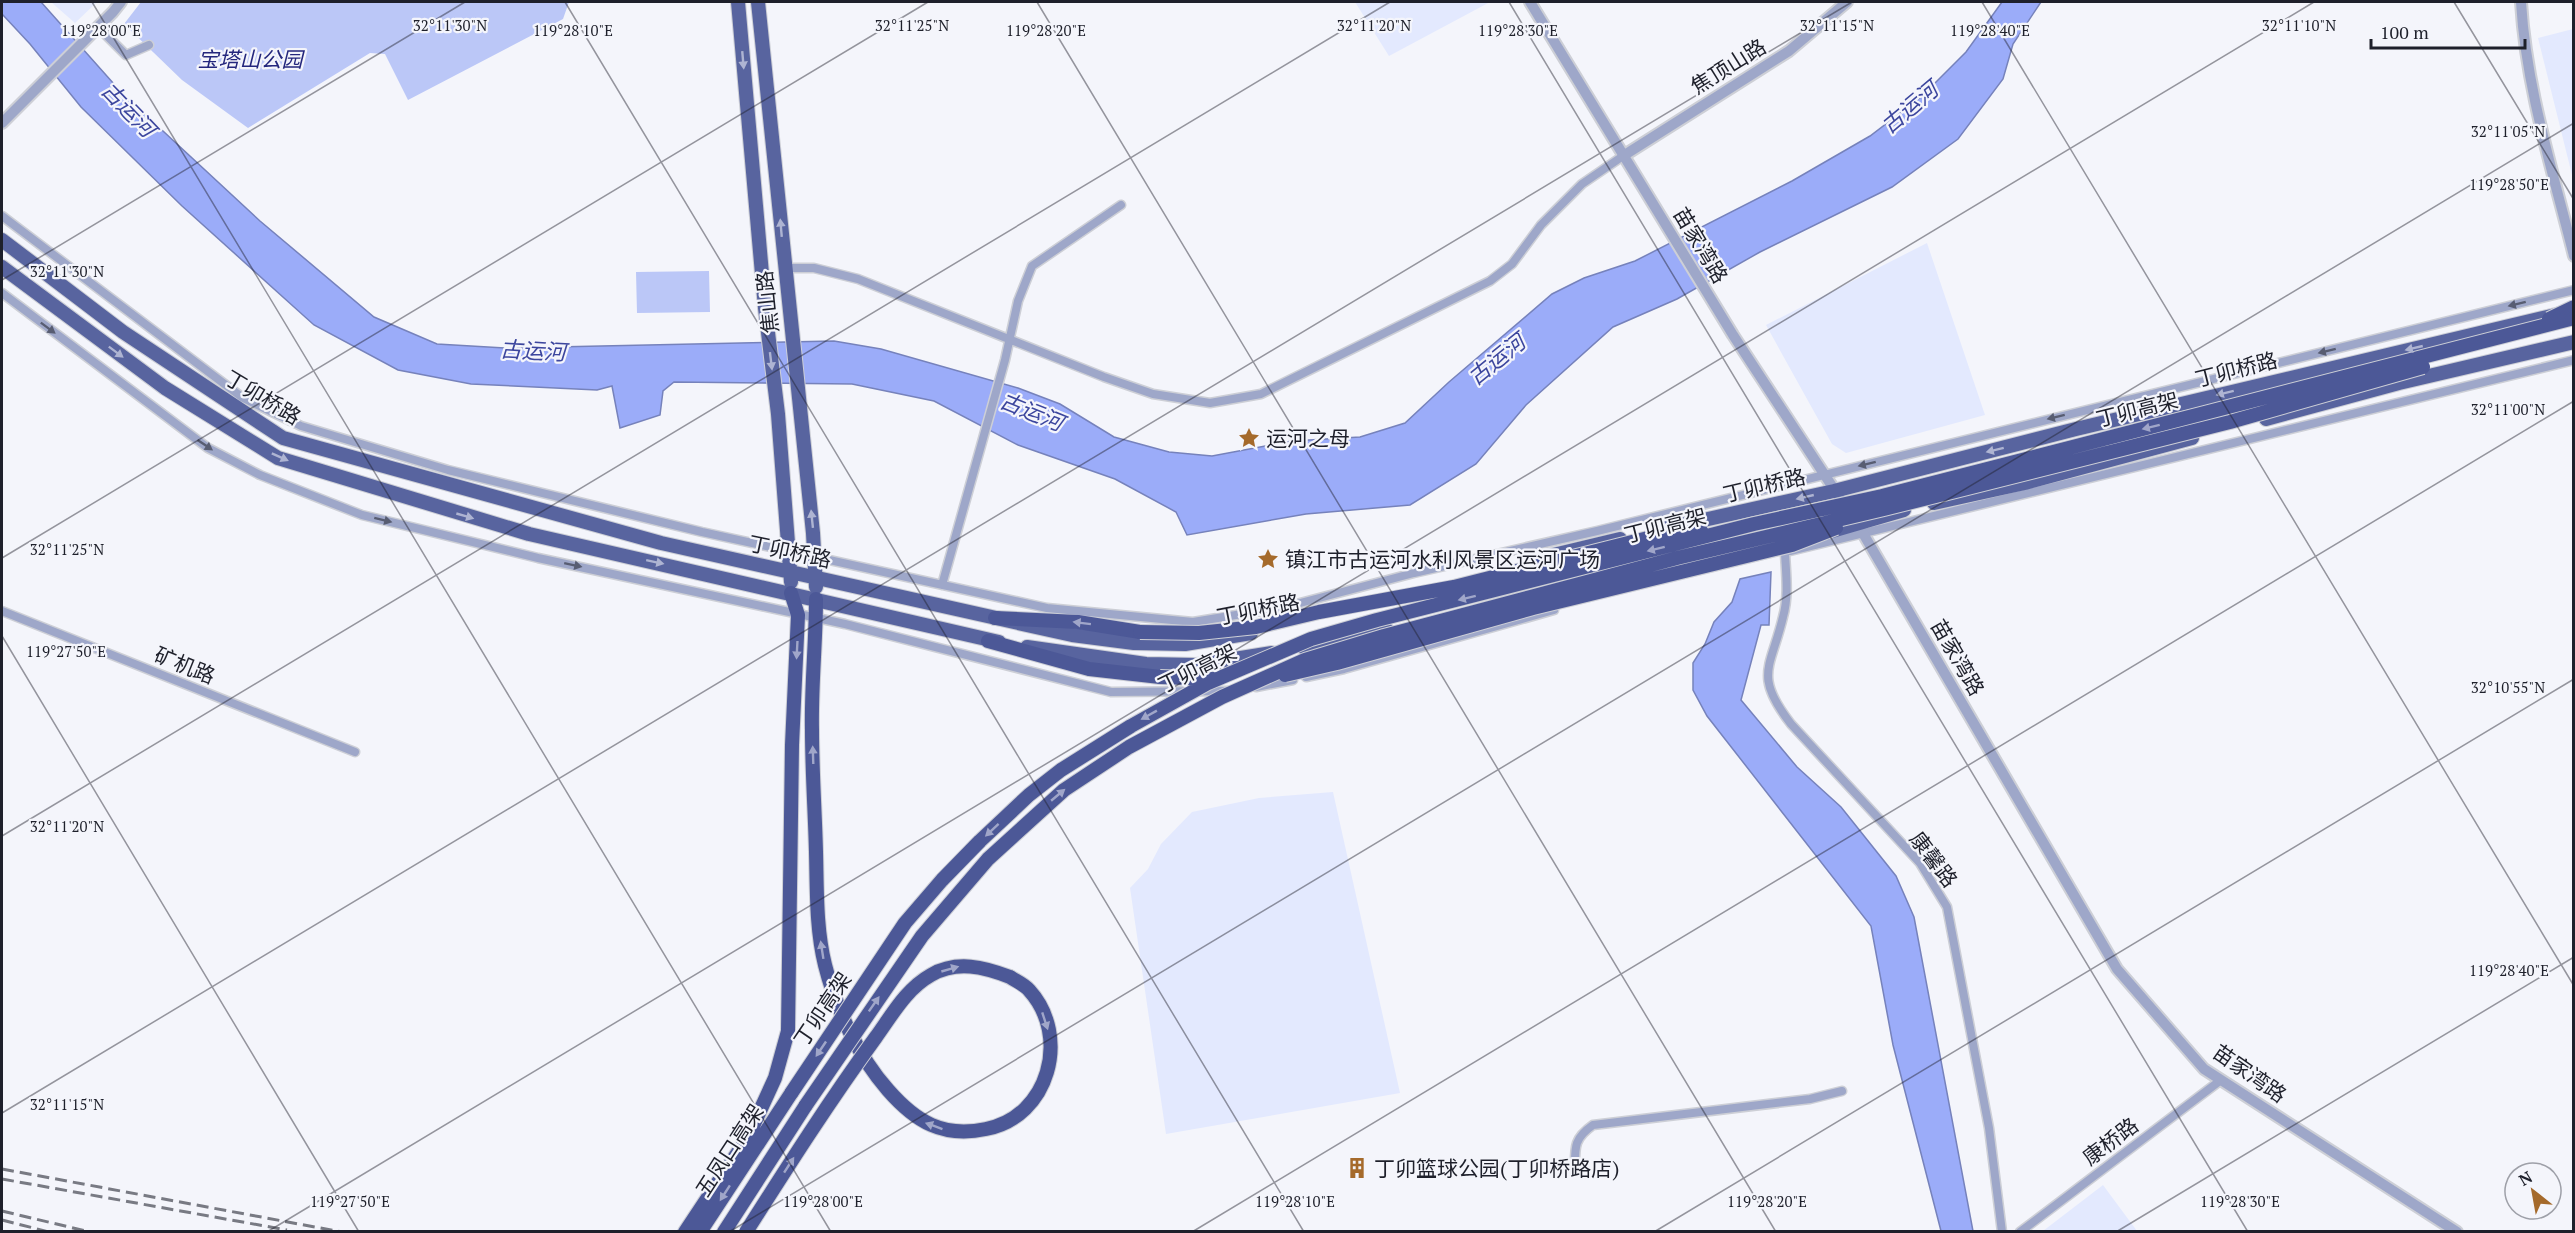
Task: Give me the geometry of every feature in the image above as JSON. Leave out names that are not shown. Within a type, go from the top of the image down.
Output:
[{"type":"highway","points":[[2527,332],[2574,309]]},
{"type":"highway","name":"丁卯高架","points":[[792,1092],[905,923],[942,880],[1029,795],[1095,748],[1208,683],[1311,639],[1377,620],[1754,524],[1882,496],[2527,332],[2574,318]]},
{"type":"highway","name":"丁卯高架","points":[[806,1105],[903,964],[955,894],[988,859],[1064,790],[1129,747],[1222,697],[1305,660],[1384,636],[1677,558],[1884,509],[2230,422],[2574,328]]},
{"type":"highway","points":[[988,641],[1089,669],[1160,677],[1220,679],[1288,675],[1544,605],[1792,545],[1884,509]]},
{"type":"highway","points":[[995,618],[1078,622],[1140,632],[1200,633],[1256,627],[1454,587],[1660,535],[1754,524]]},
{"type":"highway","points":[[685,1232],[748,1137],[775,1078],[788,1031],[792,745],[798,615],[791,593]]},
{"type":"highway","points":[[746,1232],[845,1079],[907,994],[931,975],[958,967],[982,966],[1010,977],[1028,989],[1040,1007],[1048,1026],[1051,1052],[1047,1077],[1038,1096],[1020,1114],[999,1127],[972,1132],[946,1131],[921,1122],[902,1106],[871,1069],[843,1014],[825,965],[819,924],[812,728],[816,599]]},
{"type":"highway","name":"五凤口高架","points":[[700,1232],[792,1092]]},
{"type":"highway","name":"五凤口高架","points":[[724,1232],[806,1105]]},
{"type":"main road","name":"焦山路","points":[[738,2],[765,308],[777,414],[791,593]]},
{"type":"main road","name":"焦山路","points":[[758,2],[800,412],[816,599]]},
{"type":"main road","name":"丁卯桥路","points":[[2,240],[123,332],[283,438],[661,543],[790,574],[1082,636],[1134,643],[1185,645],[1278,628],[1593,545],[1834,491],[2574,309]]},
{"type":"main road","name":"丁卯桥路","points":[[2,267],[165,388],[278,458],[529,534],[791,593],[988,641],[1146,664],[1197,665],[1274,653],[1860,530],[1907,509],[2025,483],[2399,383],[2574,342]]},
{"type":"street","points":[[2,123],[120,2]]},
{"type":"street","name":"苗家湾路","points":[[1530,2],[1703,285],[1860,530],[2117,969],[2204,1069],[2457,1232]]},
{"type":"street","name":"焦顶山路","points":[[1623,156],[1789,51],[1847,2]]},
{"type":"street","points":[[2520,2],[2533,95],[2574,256]]},
{"type":"street","points":[[98,27],[126,55],[149,45]]},
{"type":"street","points":[[785,268],[814,268],[858,279],[1153,394],[1210,403],[1261,394],[1490,281],[1512,264],[1541,225],[1582,184],[1623,156]]},
{"type":"street","points":[[942,585],[996,394],[1018,301],[1032,266],[1121,205]]},
{"type":"street","points":[[2,216],[243,398],[302,426],[448,471],[789,552],[1047,608],[1192,622],[1286,608],[1414,573],[1597,531],[2574,290]]},
{"type":"street","points":[[2,293],[208,448],[260,475],[362,515],[538,558],[816,620],[845,624],[1111,692],[1239,690],[1344,669],[1641,586],[1785,553],[1860,530],[2574,360]]},
{"type":"street","name":"康馨路","points":[[1785,553],[1786,600],[1769,660],[1768,682],[1774,702],[1791,724],[1920,863],[1947,907],[1989,1128],[2002,1232]]},
{"type":"street","name":"矿机路","points":[[2,611],[355,752]]},
{"type":"street","name":"康桥路","points":[[2020,1232],[2221,1080]]},
{"type":"street","points":[[1575,1171],[1575,1145],[1581,1133],[1593,1125],[1810,1099],[1842,1091]]},
{"type":"shaded area","points":[[51,2],[97,2],[75,23]]},
{"type":"shaded area","points":[[1355,2],[1490,2],[1389,56]]},
{"type":"shaded area","points":[[2574,29],[2573,179],[2538,38]]},
{"type":"shaded area","points":[[1927,243],[1985,415],[1846,453],[1832,444],[1766,325]]},
{"type":"shaded area","points":[[1333,792],[1400,1093],[1166,1134],[1130,888],[1148,869],[1161,844],[1192,812],[1259,798]]},
{"type":"shaded area","points":[[2103,1185],[2137,1231],[2043,1231]]},
{"type":"green space","name":"宝塔山公园","points":[[141,2],[569,2],[563,19],[408,100],[385,54],[370,53],[248,128],[182,80],[124,24]]},
{"type":"green space","points":[[709,271],[710,312],[637,313],[636,272]]},
{"type":"water","name":"古运河","points":[[2,2],[41,2],[122,93],[260,221],[374,317],[437,344],[505,348],[834,341],[881,349],[1018,388],[1060,404],[1114,437],[1169,452],[1212,456],[1292,441],[1360,437],[1405,423],[1552,294],[1584,278],[1635,261],[1792,181],[1870,136],[1921,97],[1966,52],[2002,2],[2041,2],[2013,44],[2003,79],[1958,139],[1892,187],[1760,252],[1677,299],[1613,327],[1526,405],[1476,464],[1410,505],[1306,514],[1187,535],[1176,512],[1115,479],[1018,445],[934,401],[852,384],[674,382],[663,391],[660,415],[620,428],[612,386],[597,390],[471,384],[398,370],[314,325],[182,206],[81,107],[30,44],[2,14]]},
{"type":"water","points":[[1771,572],[1769,625],[1761,625],[1741,700],[1797,767],[1841,807],[1896,876],[1914,917],[1973,1231],[1941,1231],[1893,1045],[1871,926],[1707,716],[1693,690],[1693,663],[1705,644],[1714,622],[1732,602],[1740,579]]},
{"type":"railway","points":[[2,1169],[342,1232]]},
{"type":"railway","points":[[2,1179],[287,1230]]},
{"type":"railway","points":[[2,1211],[90,1232]]},
{"type":"railway","points":[[2,1220],[49,1232]]},
{"type":"place","name":"运河之母","points":[[1249,438]]},
{"type":"place","name":"镇江市古运河水利风景区运河广场","points":[[1268,559]]},
{"type":"place","name":"丁卯篮球公园(丁卯桥路店)","points":[[1357,1168]]}]
